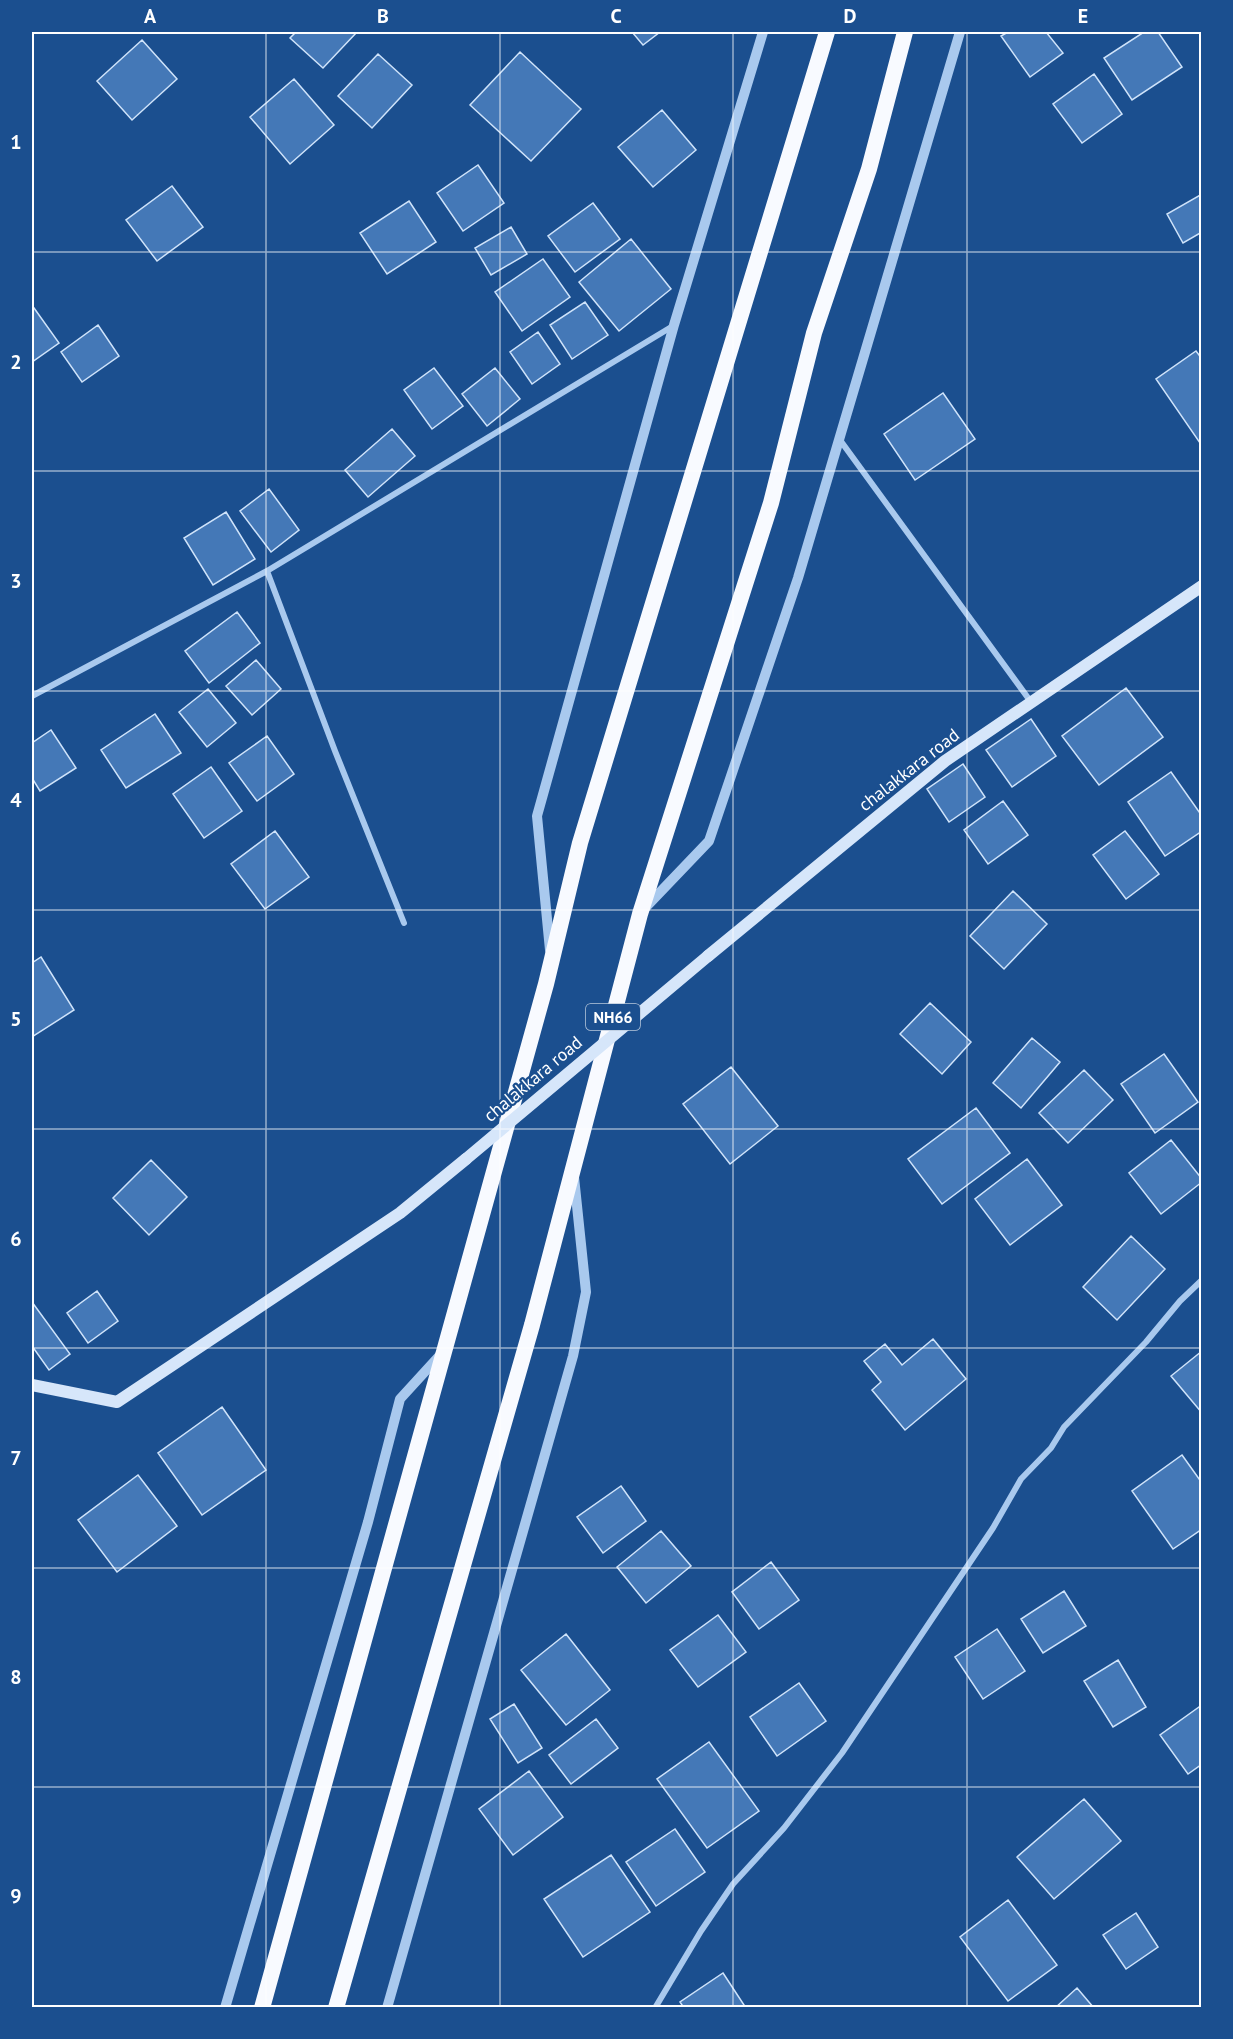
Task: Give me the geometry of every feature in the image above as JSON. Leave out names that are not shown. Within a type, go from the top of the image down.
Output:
[{"type":"highway","points":[[262,2007],[552,962],[580,843],[827,32]]},
{"type":"highway","name":"NH66","points":[[336,2007],[529,1336],[640,914],[771,503],[814,333],[869,169],[905,32]]},
{"type":"main road","name":"chalakkara road","points":[[32,1384],[117,1401],[400,1213],[945,761],[1202,586]]},
{"type":"street","points":[[552,962],[537,816],[674,325],[763,32]]},
{"type":"street","points":[[640,914],[709,841],[798,578],[960,32]]},
{"type":"street","points":[[32,696],[267,571],[674,325]]},
{"type":"street","points":[[840,440],[1031,702]]},
{"type":"street","points":[[267,571],[335,751],[404,923]]},
{"type":"street","points":[[387,2007],[573,1356],[586,1292],[574,1170]]},
{"type":"street","points":[[655,2007],[701,1931],[733,1884],[784,1828],[842,1753],[993,1528],[1021,1479],[1051,1448],[1064,1428],[1202,1280]]},
{"type":"street","points":[[225,2007],[361,1544],[400,1399],[445,1348]]},
{"type":"building","points":[[296,32],[357,32],[323,68],[290,38]]},
{"type":"building","points":[[632,32],[660,32],[643,45]]},
{"type":"building","points":[[1008,32],[1046,32],[1063,53],[1030,77],[1001,36]]},
{"type":"building","points":[[1144,32],[1158,32],[1182,67],[1132,100],[1104,58]]},
{"type":"building","points":[[142,40],[177,79],[132,120],[97,81]]},
{"type":"building","points":[[520,52],[581,109],[531,161],[470,105]]},
{"type":"building","points":[[378,54],[412,85],[372,128],[338,96]]},
{"type":"building","points":[[1094,74],[1122,114],[1082,143],[1053,104]]},
{"type":"building","points":[[294,79],[334,125],[290,164],[250,117]]},
{"type":"building","points":[[662,110],[696,150],[653,187],[618,147]]},
{"type":"building","points":[[478,165],[504,203],[463,231],[437,193]]},
{"type":"building","points":[[172,186],[203,227],[157,261],[126,220]]},
{"type":"building","points":[[1202,194],[1202,232],[1183,243],[1167,214]]},
{"type":"building","points":[[409,201],[436,242],[387,274],[360,233]]},
{"type":"building","points":[[593,203],[620,239],[575,272],[548,236]]},
{"type":"building","points":[[511,227],[527,254],[491,275],[475,248]]},
{"type":"building","points":[[631,239],[671,289],[619,331],[579,282]]},
{"type":"building","points":[[543,259],[570,297],[522,331],[495,292]]},
{"type":"building","points":[[585,302],[608,335],[572,359],[550,325]]},
{"type":"building","points":[[34,308],[59,343],[32,362],[32,309]]},
{"type":"building","points":[[98,325],[119,356],[82,382],[61,352]]},
{"type":"building","points":[[538,332],[560,364],[532,384],[510,352]]},
{"type":"building","points":[[1196,351],[1202,359],[1200,443],[1156,379]]},
{"type":"building","points":[[434,368],[463,406],[432,429],[404,390]]},
{"type":"building","points":[[495,368],[520,399],[487,426],[462,394]]},
{"type":"building","points":[[943,393],[975,439],[915,480],[884,434]]},
{"type":"building","points":[[392,429],[415,456],[368,497],[345,470]]},
{"type":"building","points":[[269,489],[299,530],[271,552],[240,511]]},
{"type":"building","points":[[226,512],[255,559],[213,585],[184,538]]},
{"type":"building","points":[[237,612],[260,643],[209,683],[185,651]]},
{"type":"building","points":[[256,660],[281,689],[252,715],[226,686]]},
{"type":"building","points":[[1126,688],[1163,737],[1099,785],[1062,736]]},
{"type":"building","points":[[208,689],[236,723],[207,747],[179,712]]},
{"type":"building","points":[[155,714],[181,753],[126,788],[101,750]]},
{"type":"building","points":[[1031,719],[1056,756],[1012,787],[986,750]]},
{"type":"building","points":[[51,730],[76,768],[40,791],[32,778],[32,743]]},
{"type":"building","points":[[267,736],[294,774],[257,801],[229,763]]},
{"type":"building","points":[[963,764],[985,797],[949,822],[927,789]]},
{"type":"building","points":[[211,767],[242,811],[204,838],[173,794]]},
{"type":"building","points":[[1171,772],[1202,816],[1202,831],[1165,856],[1128,802]]},
{"type":"building","points":[[1003,801],[1028,835],[988,864],[964,830]]},
{"type":"building","points":[[275,831],[309,877],[265,909],[231,864]]},
{"type":"building","points":[[1125,831],[1159,874],[1126,899],[1093,855]]},
{"type":"building","points":[[1013,891],[1047,924],[1004,969],[970,936]]},
{"type":"building","points":[[41,957],[74,1010],[32,1037],[32,963]]},
{"type":"building","points":[[930,1003],[971,1042],[942,1074],[900,1034]]},
{"type":"building","points":[[1032,1038],[1060,1062],[1021,1108],[993,1083]]},
{"type":"building","points":[[1164,1054],[1198,1102],[1155,1133],[1121,1084]]},
{"type":"building","points":[[731,1067],[778,1126],[730,1164],[683,1104]]},
{"type":"building","points":[[1084,1070],[1113,1100],[1068,1143],[1039,1113]]},
{"type":"building","points":[[976,1108],[1010,1153],[942,1204],[908,1159]]},
{"type":"building","points":[[1171,1140],[1202,1182],[1161,1214],[1129,1173]]},
{"type":"building","points":[[1027,1159],[1062,1205],[1010,1245],[975,1199]]},
{"type":"building","points":[[151,1160],[187,1197],[149,1235],[113,1198]]},
{"type":"building","points":[[1131,1236],[1165,1269],[1117,1320],[1083,1287]]},
{"type":"building","points":[[97,1291],[118,1321],[88,1343],[67,1313]]},
{"type":"building","points":[[32,1302],[70,1354],[49,1370],[32,1346]]},
{"type":"building","points":[[933,1339],[966,1379],[905,1430],[872,1390],[881,1382],[864,1361],[885,1344],[902,1365]]},
{"type":"building","points":[[1202,1351],[1202,1413],[1171,1376]]},
{"type":"building","points":[[222,1407],[266,1470],[202,1515],[158,1453]]},
{"type":"building","points":[[1182,1455],[1202,1483],[1202,1529],[1173,1549],[1132,1491]]},
{"type":"building","points":[[138,1475],[177,1526],[117,1572],[78,1520]]},
{"type":"building","points":[[621,1486],[646,1521],[603,1553],[577,1517]]},
{"type":"building","points":[[661,1531],[691,1566],[646,1603],[617,1567]]},
{"type":"building","points":[[771,1562],[799,1600],[759,1629],[732,1592]]},
{"type":"building","points":[[1064,1591],[1086,1626],[1043,1653],[1021,1619]]},
{"type":"building","points":[[718,1615],[746,1652],[698,1687],[670,1650]]},
{"type":"building","points":[[997,1629],[1025,1671],[983,1699],[955,1657]]},
{"type":"building","points":[[566,1634],[610,1690],[566,1725],[521,1670]]},
{"type":"building","points":[[1118,1660],[1146,1707],[1113,1727],[1084,1681]]},
{"type":"building","points":[[799,1683],[826,1721],[777,1756],[750,1717]]},
{"type":"building","points":[[514,1704],[542,1748],[518,1763],[490,1719]]},
{"type":"building","points":[[1199,1707],[1202,1711],[1202,1764],[1188,1774],[1160,1735]]},
{"type":"building","points":[[596,1719],[618,1748],[571,1784],[549,1755]]},
{"type":"building","points":[[709,1742],[759,1811],[707,1848],[657,1779]]},
{"type":"building","points":[[529,1771],[563,1817],[513,1855],[479,1809]]},
{"type":"building","points":[[1084,1799],[1121,1841],[1054,1899],[1017,1857]]},
{"type":"building","points":[[675,1829],[705,1872],[656,1906],[626,1862]]},
{"type":"building","points":[[611,1855],[650,1912],[583,1957],[544,1899]]},
{"type":"building","points":[[1008,1900],[1057,1965],[1008,2001],[960,1937]]},
{"type":"building","points":[[1136,1913],[1158,1947],[1126,1969],[1103,1935]]},
{"type":"building","points":[[723,1973],[746,2008],[684,2008],[680,2002]]},
{"type":"building","points":[[1077,1988],[1094,2008],[1055,2008]]}]
